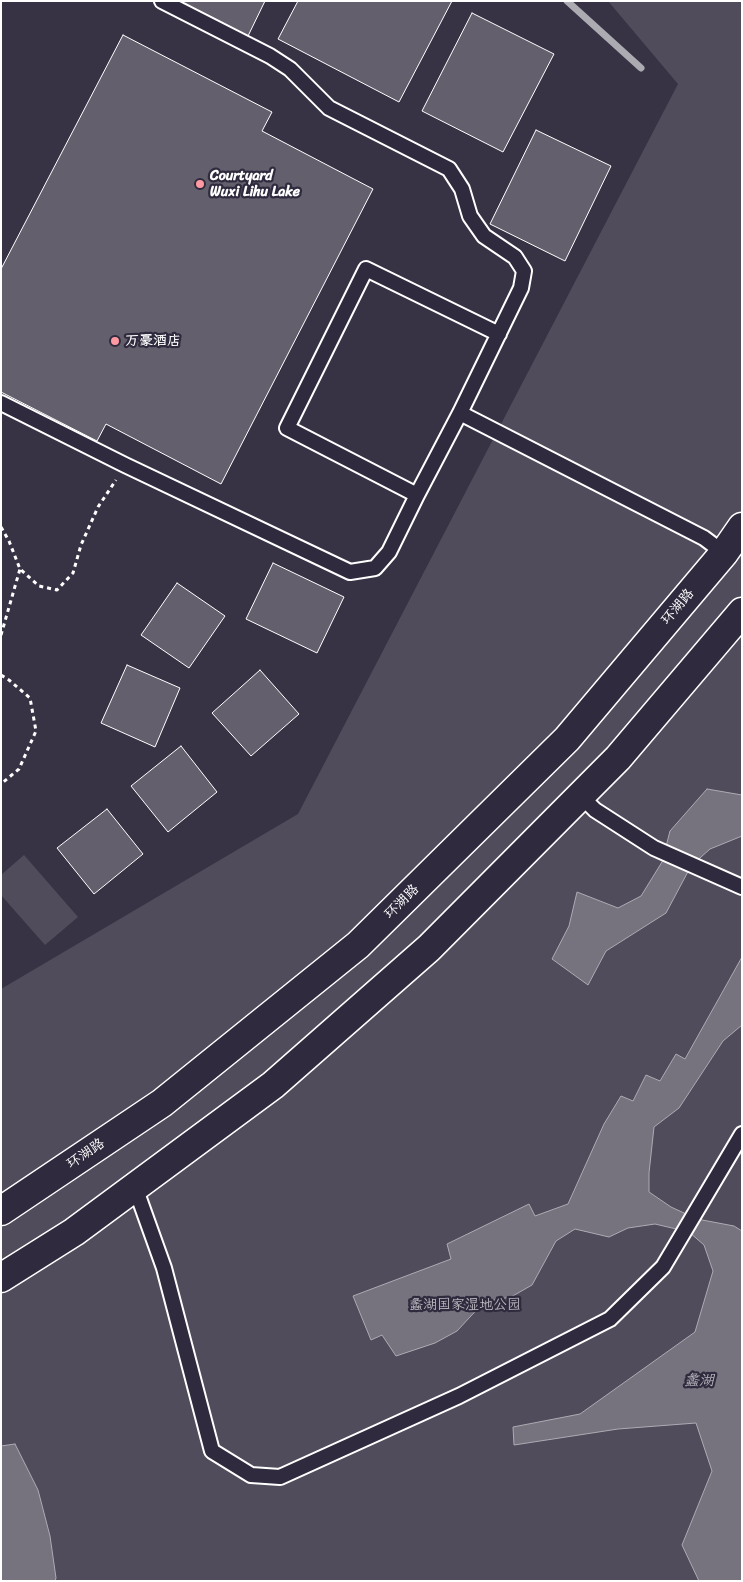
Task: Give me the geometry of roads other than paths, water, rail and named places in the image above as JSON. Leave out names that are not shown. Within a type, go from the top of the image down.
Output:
[{"type":"main road","name":"环湖路","points":[[3,1209],[162,1103],[358,945],[567,739],[724,553],[742,528]]},
{"type":"main road","points":[[1,1278],[74,1232],[273,1085],[429,948],[618,758],[742,612]]},
{"type":"main road","points":[[1,1301],[34,1257]]},
{"type":"lane","points":[[1,403],[350,572],[375,568],[389,552],[521,288],[524,271],[515,257],[484,236],[470,216],[462,189],[449,169],[329,108],[290,69],[270,56],[162,1]]},
{"type":"lane","points":[[417,495],[287,428],[366,269],[499,334]]},
{"type":"lane","points":[[460,413],[704,538],[724,553]]},
{"type":"lane","points":[[581,796],[595,810],[654,848],[742,887]]},
{"type":"lane","points":[[135,1187],[164,1268],[212,1451],[251,1475],[280,1477],[459,1396],[610,1319],[663,1267],[742,1134]]},
{"type":"water","points":[[707,789],[742,795],[742,836],[710,849],[691,866],[666,913],[606,951],[588,985],[552,959],[569,926],[577,892],[618,908],[641,896],[662,862],[670,831]]},
{"type":"water","name":"蠡湖","points":[[742,957],[742,1025],[723,1041],[679,1108],[654,1127],[649,1173],[649,1192],[671,1207],[697,1219],[734,1226],[742,1231],[742,1581],[699,1581],[682,1545],[712,1471],[696,1423],[618,1429],[514,1445],[513,1427],[580,1414],[695,1332],[713,1271],[704,1245],[689,1232],[655,1224],[628,1228],[609,1237],[575,1229],[556,1241],[532,1285],[511,1297],[484,1302],[457,1331],[435,1343],[396,1356],[382,1335],[371,1340],[353,1296],[451,1259],[447,1244],[529,1204],[535,1216],[568,1204],[604,1124],[621,1096],[633,1101],[646,1075],[660,1081],[676,1054],[685,1059]]},
{"type":"water","points":[[15,1444],[38,1490],[50,1536],[55,1581],[1,1581],[1,1446]]},
{"type":"waterway","points":[[567,1],[641,68]]},
{"type":"place","name":"Courtyard Wuxi Lihu Lake","points":[[200,184]]},
{"type":"place","name":"万豪酒店","points":[[115,341]]},
{"type":"park label","name":"蠡湖国家湿地公园","points":[[465,1305]]}]
